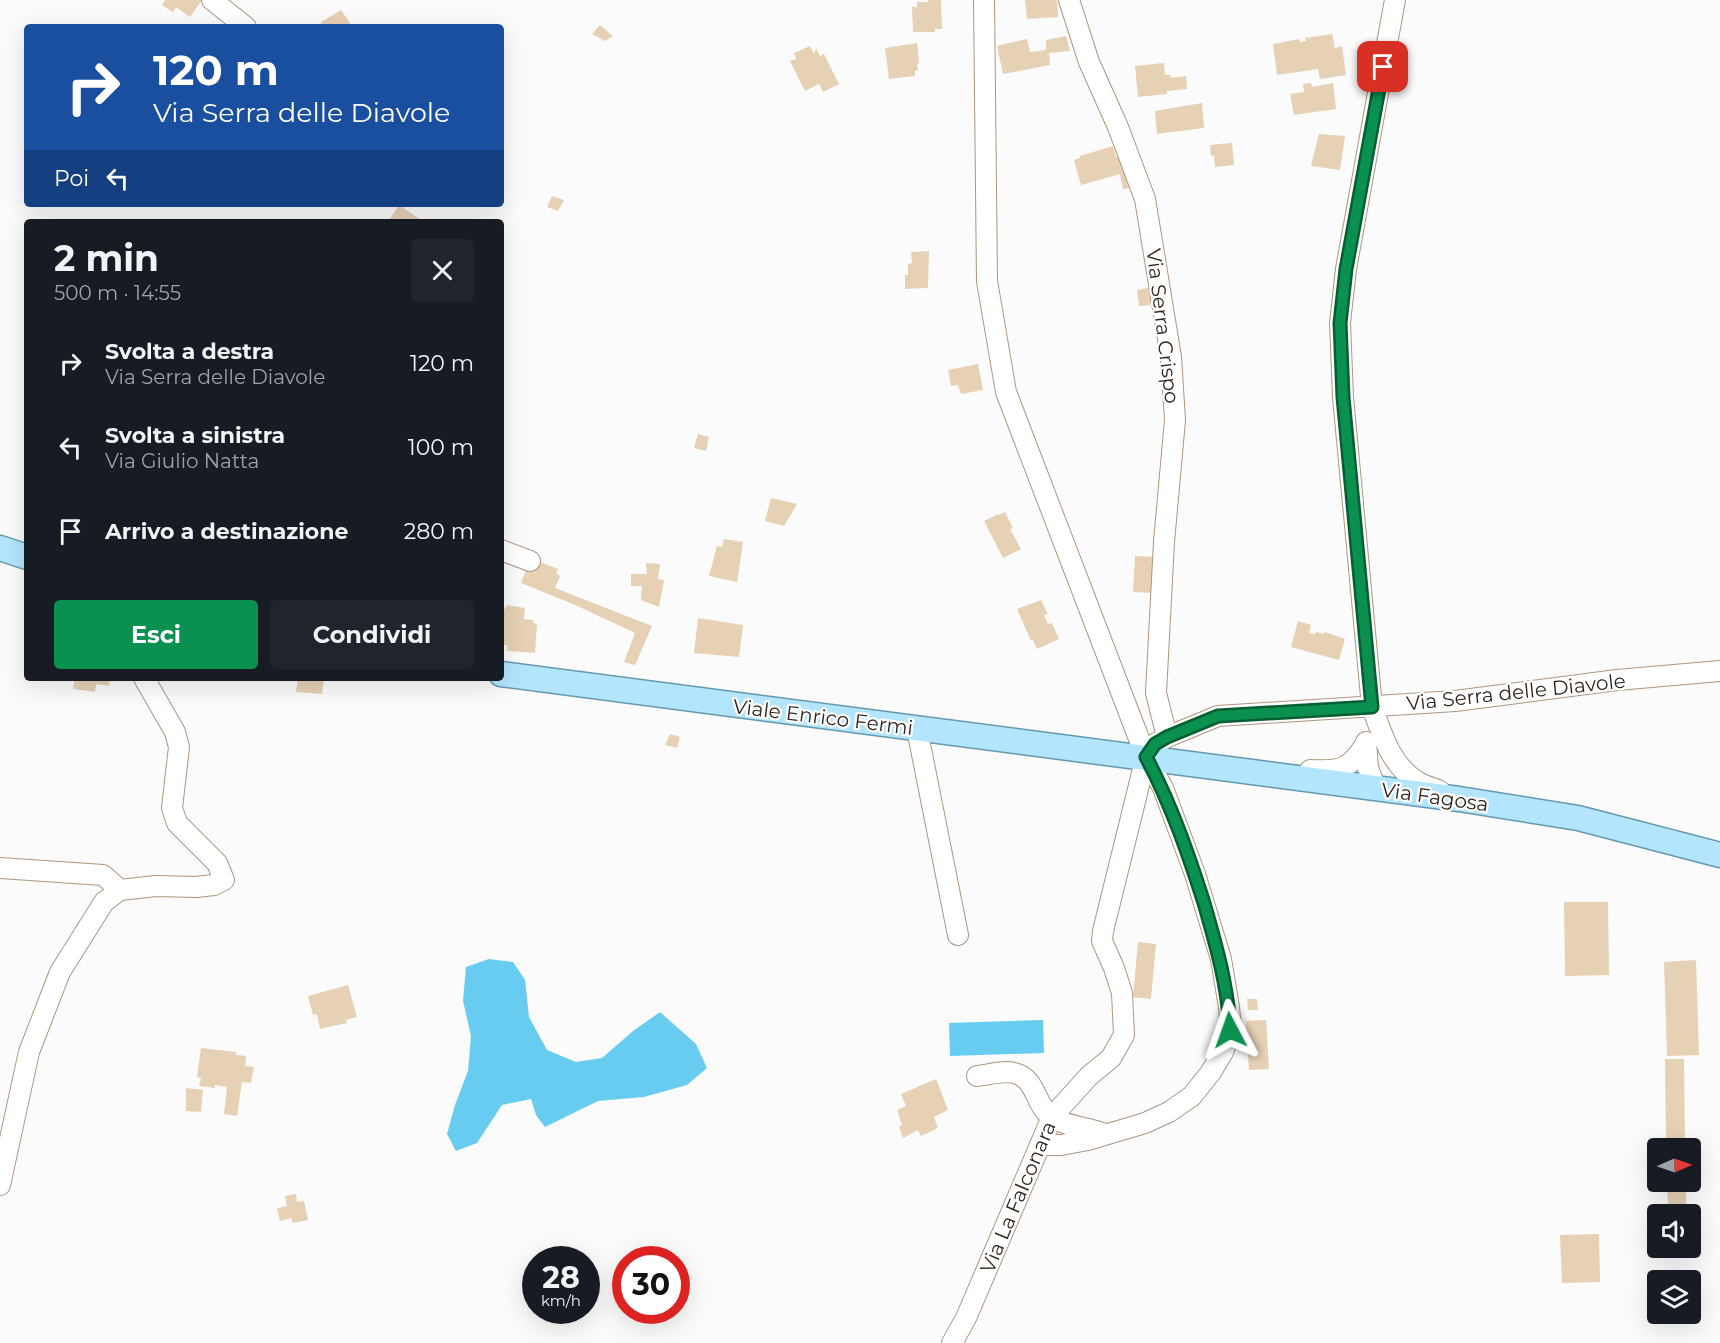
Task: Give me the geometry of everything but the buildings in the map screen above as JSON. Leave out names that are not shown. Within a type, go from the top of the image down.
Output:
[{"type":"main road","points":[[0,548],[24,556]]},
{"type":"main road","name":"Viale Enrico Fermi","points":[[504,674],[1146,757]]},
{"type":"main road","name":"Via Fagosa","points":[[1146,757],[1459,799],[1578,818],[1720,855]]},
{"type":"street","points":[[212,0],[242,24]]},
{"type":"street","points":[[984,0],[987,281],[1006,392],[1146,757],[1162,788],[1195,874],[1221,959],[1229,1007],[1230,1030],[1222,1052],[1211,1072],[1192,1096],[1169,1112],[1146,1123],[1088,1140],[1061,1145],[1040,1145]]},
{"type":"street","name":"Via Serra Crispo","points":[[1069,0],[1089,62],[1118,127],[1145,199],[1171,357],[1175,420],[1164,542],[1156,693],[1167,737]]},
{"type":"street","points":[[1395,0],[1346,269],[1340,323],[1343,397],[1372,707],[1385,744],[1401,768],[1418,782],[1459,799]]},
{"type":"street","points":[[504,551],[530,561]]},
{"type":"street","name":"Via Serra delle Diavole","points":[[1146,757],[1155,744],[1167,737],[1218,716],[1455,701],[1629,679],[1720,671]]},
{"type":"street","points":[[0,1185],[29,1052],[60,972],[104,902],[120,890],[156,886],[196,887],[214,885],[224,880],[217,863],[177,823],[172,808],[179,747],[175,732],[146,681]]},
{"type":"street","points":[[1372,707],[1365,745],[1368,768],[1376,789]]},
{"type":"street","points":[[917,729],[958,935]]},
{"type":"street","points":[[1376,789],[1385,769],[1385,744]]},
{"type":"street","points":[[1279,774],[1311,770],[1337,771],[1355,760],[1365,745]]},
{"type":"street","name":"Via La Falconara","points":[[952,1343],[966,1318],[1052,1117],[1089,1076],[1111,1058],[1124,1035],[1122,993],[1102,941],[1146,757]]},
{"type":"street","points":[[0,868],[103,875],[120,890]]},
{"type":"street","points":[[978,1076],[1014,1072],[1029,1080],[1040,1104],[1052,1117],[1065,1124],[1090,1128],[1105,1134]]},
{"type":"water","points":[[489,959],[513,962],[525,980],[529,1017],[547,1050],[576,1062],[602,1058],[633,1031],[660,1012],[696,1044],[707,1068],[687,1085],[644,1097],[598,1101],[545,1127],[536,1115],[531,1099],[502,1105],[477,1143],[456,1151],[447,1134],[468,1071],[471,1036],[463,1001],[466,967]]},
{"type":"water","points":[[1043,1020],[1044,1053],[950,1056],[949,1023]]},
{"type":"route","points":[[1230,1030],[1229,1007],[1221,959],[1195,874],[1162,788],[1146,757],[1155,744],[1167,737],[1218,716],[1372,707],[1364,602],[1343,397],[1340,323],[1346,269],[1383,67]]}]
